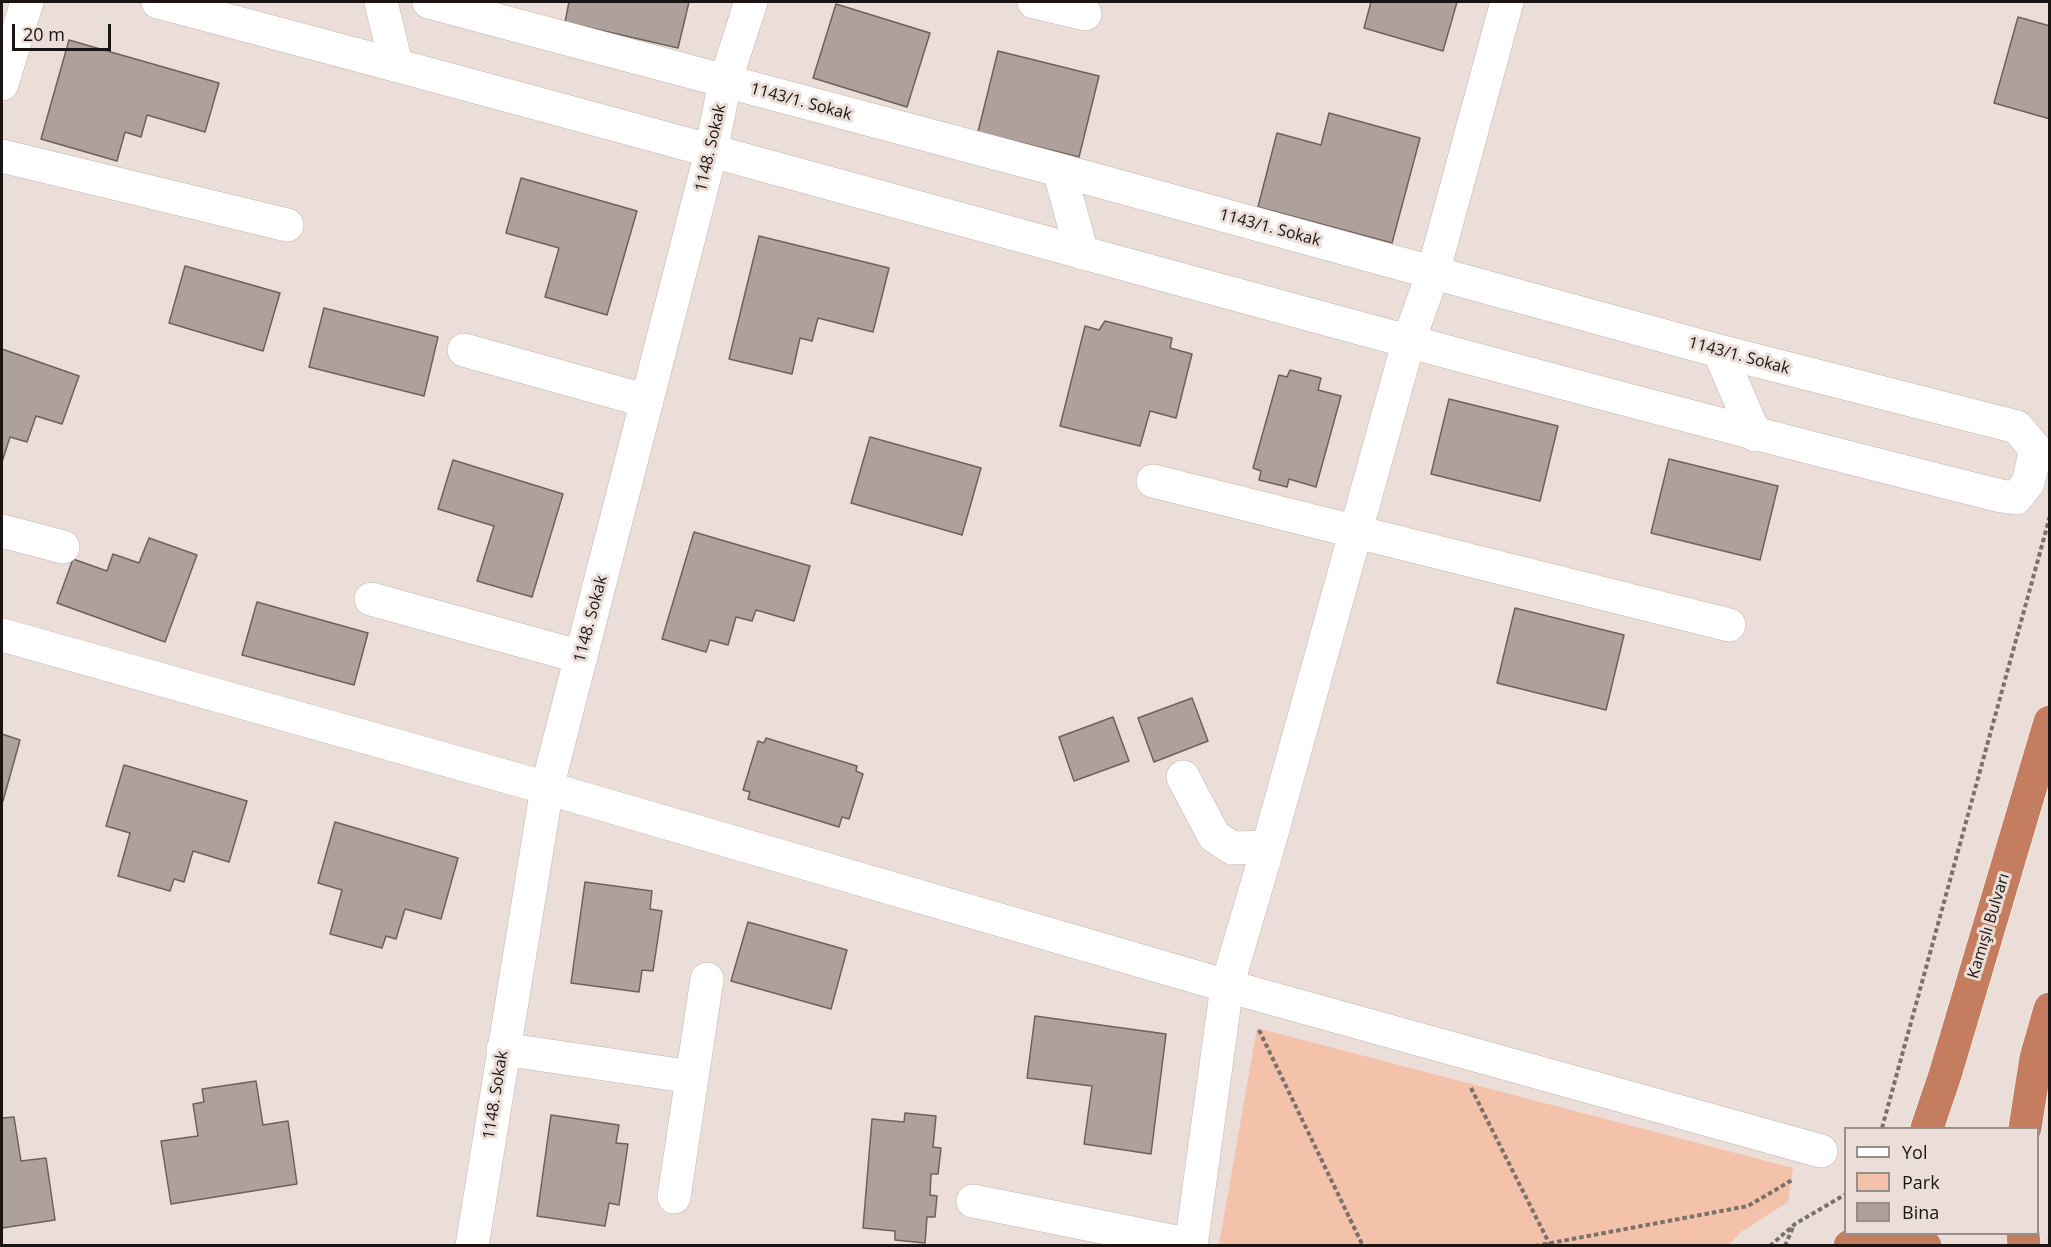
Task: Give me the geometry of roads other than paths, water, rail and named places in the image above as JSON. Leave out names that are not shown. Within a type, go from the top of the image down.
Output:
[{"type":"highway","name":"Kamışlı Bulvarı","points":[[1927,1127],[1945,1075],[2049,722]]},
{"type":"highway","points":[[2025,1127],[2036,1058],[2049,1009]]},
{"type":"highway","points":[[1863,1240],[1914,1242],[1925,1245]]},
{"type":"street","points":[[2,84],[27,2]]},
{"type":"street","points":[[158,2],[396,64],[711,152],[1755,435]]},
{"type":"street","points":[[381,2],[396,64]]},
{"type":"street","name":"1143/1. Sokak","points":[[429,2],[1059,170],[1719,351],[2017,427],[2036,450],[2028,483],[2016,498],[1755,435]]},
{"type":"street","name":"1148. Sokak","points":[[472,1245],[547,788],[711,152],[725,82],[751,2]]},
{"type":"street","points":[[1034,2],[1085,14]]},
{"type":"street","points":[[973,1201],[1191,1245],[1227,986],[1409,340],[1433,273],[1508,2]]},
{"type":"street","points":[[2,156],[287,225]]},
{"type":"street","points":[[1059,170],[1082,253]]},
{"type":"street","points":[[464,350],[647,400]]},
{"type":"street","points":[[1719,351],[1755,435]]},
{"type":"street","points":[[1153,481],[1730,626]]},
{"type":"street","points":[[2,531],[63,547]]},
{"type":"street","points":[[371,599],[581,657]]},
{"type":"street","points":[[2,635],[547,788],[1227,986],[1821,1151]]},
{"type":"street","points":[[1183,777],[1214,836],[1232,848],[1268,847]]},
{"type":"street","points":[[674,1197],[707,979]]},
{"type":"street","points":[[503,1049],[692,1077]]}]
